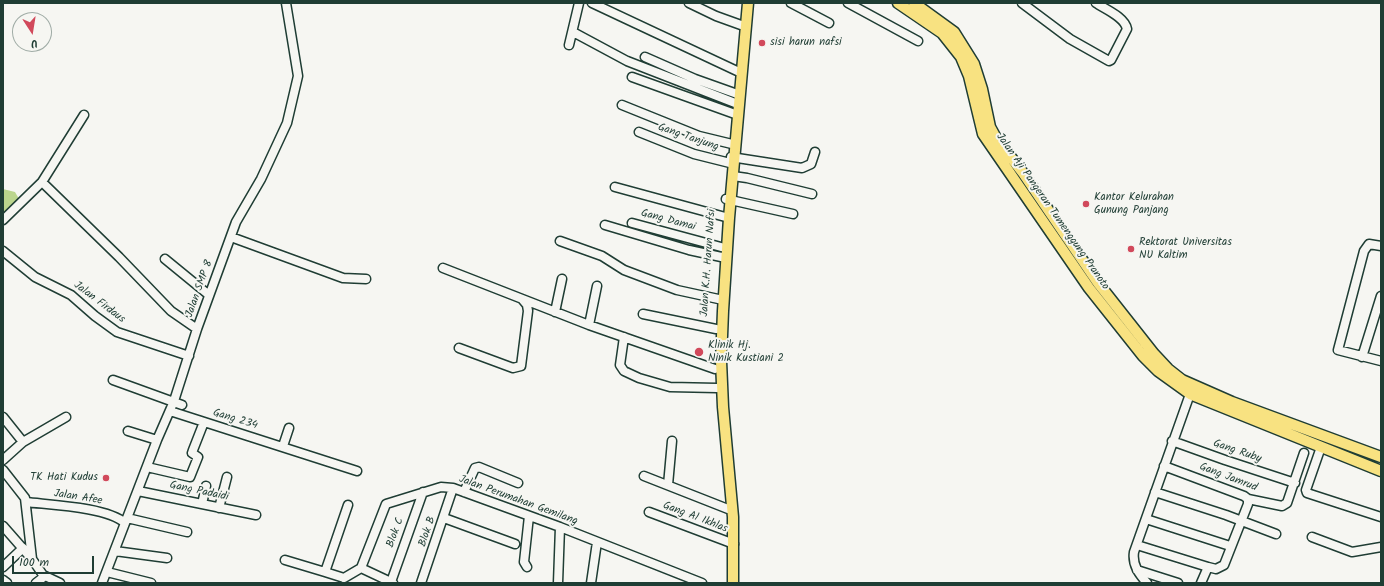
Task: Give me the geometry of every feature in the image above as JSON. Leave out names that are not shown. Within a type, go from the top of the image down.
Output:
[{"type":"main road","name":"Jalan K.H. Harun Nafsi","points":[[728,200],[733,176],[732,144],[737,98],[737,70],[744,3]]},
{"type":"main road","name":"Jalan K.H. Harun Nafsi","points":[[732,524],[733,517],[720,400],[715,369],[716,329],[727,218],[744,3]]},
{"type":"main road","name":"Jalan Aji Pangeran Tumenggung Pranoto","points":[[898,3],[942,34],[961,57],[969,76],[983,134],[1094,286],[1154,354],[1182,380],[1232,402],[1381,457]]},
{"type":"main road","name":"Jalan Aji Pangeran Tumenggung Pranoto","points":[[914,3],[938,18],[954,32],[958,38],[974,64],[982,89],[990,127],[1094,286],[1142,356],[1158,371],[1190,394],[1381,471]]},
{"type":"main road","name":"Jalan K.H. Harun Nafsi","points":[[720,299],[720,400],[728,509],[732,524],[734,544],[733,583]]},
{"type":"street","name":"Jalan SMP 8","points":[[102,583],[157,440],[174,401],[197,329],[236,222],[261,179],[287,123],[298,76],[286,3]]},
{"type":"street","points":[[569,45],[573,32],[576,9],[579,3]]},
{"type":"street","points":[[592,3],[737,70]]},
{"type":"street","points":[[689,3],[716,16],[741,24]]},
{"type":"street","points":[[791,3],[829,23]]},
{"type":"street","points":[[848,3],[918,41]]},
{"type":"street","points":[[1022,3],[1070,39],[1109,61],[1111,60],[1127,29],[1122,20],[1096,3]]},
{"type":"street","points":[[573,32],[626,61],[737,98]]},
{"type":"street","points":[[645,57],[737,98]]},
{"type":"street","points":[[632,77],[735,114]]},
{"type":"street","points":[[622,105],[699,136],[732,144]]},
{"type":"street","points":[[3,220],[42,182],[84,115]]},
{"type":"street","name":"Gang Tanjung","points":[[639,132],[694,154],[802,168],[812,164],[814,152]]},
{"type":"street","points":[[733,176],[768,182],[812,194]]},
{"type":"street","points":[[42,182],[119,257],[171,311],[197,329]]},
{"type":"street","points":[[615,187],[727,218]]},
{"type":"street","points":[[728,200],[793,214]]},
{"type":"street","name":"Gang Damai","points":[[632,223],[723,254]]},
{"type":"street","points":[[606,225],[689,250],[723,254]]},
{"type":"street","points":[[231,237],[343,278],[366,280]]},
{"type":"street","points":[[560,241],[602,256],[624,270],[677,290],[720,299]]},
{"type":"street","points":[[1381,246],[1369,244],[1364,251],[1338,350],[1381,361]]},
{"type":"street","name":"Jalan Firdaus","points":[[3,251],[35,276],[71,295],[95,316],[117,332],[189,356]]},
{"type":"street","points":[[166,259],[209,295]]},
{"type":"street","points":[[444,268],[589,325],[715,369]]},
{"type":"street","points":[[555,312],[562,278]]},
{"type":"street","points":[[589,325],[597,286]]},
{"type":"street","points":[[1362,357],[1381,296]]},
{"type":"street","points":[[459,348],[513,368],[521,366],[528,312],[526,305],[521,298]]},
{"type":"street","points":[[643,314],[716,329]]},
{"type":"street","points":[[624,337],[620,365],[624,371],[639,378],[670,387],[717,388]]},
{"type":"street","points":[[112,380],[182,405]]},
{"type":"street","points":[[1148,583],[1133,561],[1134,552],[1172,441],[1190,394]]},
{"type":"street","name":"Gang 234","points":[[170,411],[357,471]]},
{"type":"street","points":[[3,417],[24,442]]},
{"type":"street","points":[[3,460],[24,442],[66,417]]},
{"type":"street","points":[[147,467],[189,477],[198,459],[198,456],[192,453],[204,422]]},
{"type":"street","points":[[282,446],[289,428]]},
{"type":"street","points":[[128,431],[157,440]]},
{"type":"street","points":[[668,485],[672,441]]},
{"type":"street","name":"Gang Ruby","points":[[1172,441],[1295,483]]},
{"type":"street","points":[[1321,447],[1306,490],[1307,493],[1381,516]]},
{"type":"street","points":[[1295,483],[1304,453]]},
{"type":"street","name":"Gang Jamrud","points":[[1164,466],[1244,496],[1248,499],[1285,505],[1295,483]]},
{"type":"street","points":[[464,492],[475,468],[479,467],[518,483]]},
{"type":"street","points":[[3,470],[22,494],[26,502],[32,559]]},
{"type":"street","points":[[644,476],[728,509]]},
{"type":"street","points":[[219,508],[227,477]]},
{"type":"street","points":[[202,504],[206,486]]},
{"type":"street","name":"Jalan Perumahan Gemilang","points":[[361,568],[386,504],[441,487],[453,488],[560,527],[702,583]]},
{"type":"street","name":"Blok B","points":[[422,583],[453,488]]},
{"type":"street","name":"Gang Padaidi","points":[[138,491],[256,515]]},
{"type":"street","name":"Blok C","points":[[392,582],[423,492]]},
{"type":"street","points":[[1155,492],[1276,534]]},
{"type":"street","points":[[1137,544],[1216,569],[1224,565],[1230,546],[1242,521],[1248,504],[1248,499]]},
{"type":"street","name":"Jalan Afee","points":[[26,502],[102,512],[126,520],[187,532]]},
{"type":"street","points":[[325,572],[348,505]]},
{"type":"street","name":"Gang Al Ikhlas","points":[[649,512],[734,544]]},
{"type":"street","points":[[525,515],[524,562],[527,567]]},
{"type":"street","points":[[444,518],[515,544]]},
{"type":"street","points":[[1146,519],[1230,546]]},
{"type":"street","points":[[3,526],[45,576],[60,583]]},
{"type":"street","points":[[558,583],[560,527]]},
{"type":"street","points":[[1312,537],[1352,552],[1381,547]]},
{"type":"street","points":[[591,583],[597,542]]},
{"type":"street","points":[[3,567],[23,548]]},
{"type":"street","points":[[115,551],[167,558]]},
{"type":"street","points":[[285,560],[325,572],[343,581],[361,568],[392,582]]},
{"type":"street","points":[[1201,583],[1208,567]]},
{"type":"street","points":[[1138,570],[1178,583]]},
{"type":"street","points":[[107,572],[151,583]]},
{"type":"street","points":[[36,583],[45,576]]},
{"type":"street","points":[[3,580],[6,583]]},
{"type":"green space","points":[[3,189],[15,192],[19,199],[3,213]]},
{"type":"place","name":"sisi harun nafsi","points":[[762,43]]},
{"type":"place","name":"Kantor Kelurahan Gunung Panjang","points":[[1086,204]]},
{"type":"place","name":"Rektorat Universitas NU Kaltim","points":[[1131,249]]},
{"type":"place","name":"Klinik Hj. Ninik Kustiani 2","points":[[699,352]]},
{"type":"place","name":"TK Hati Kudus","points":[[106,478]]}]
